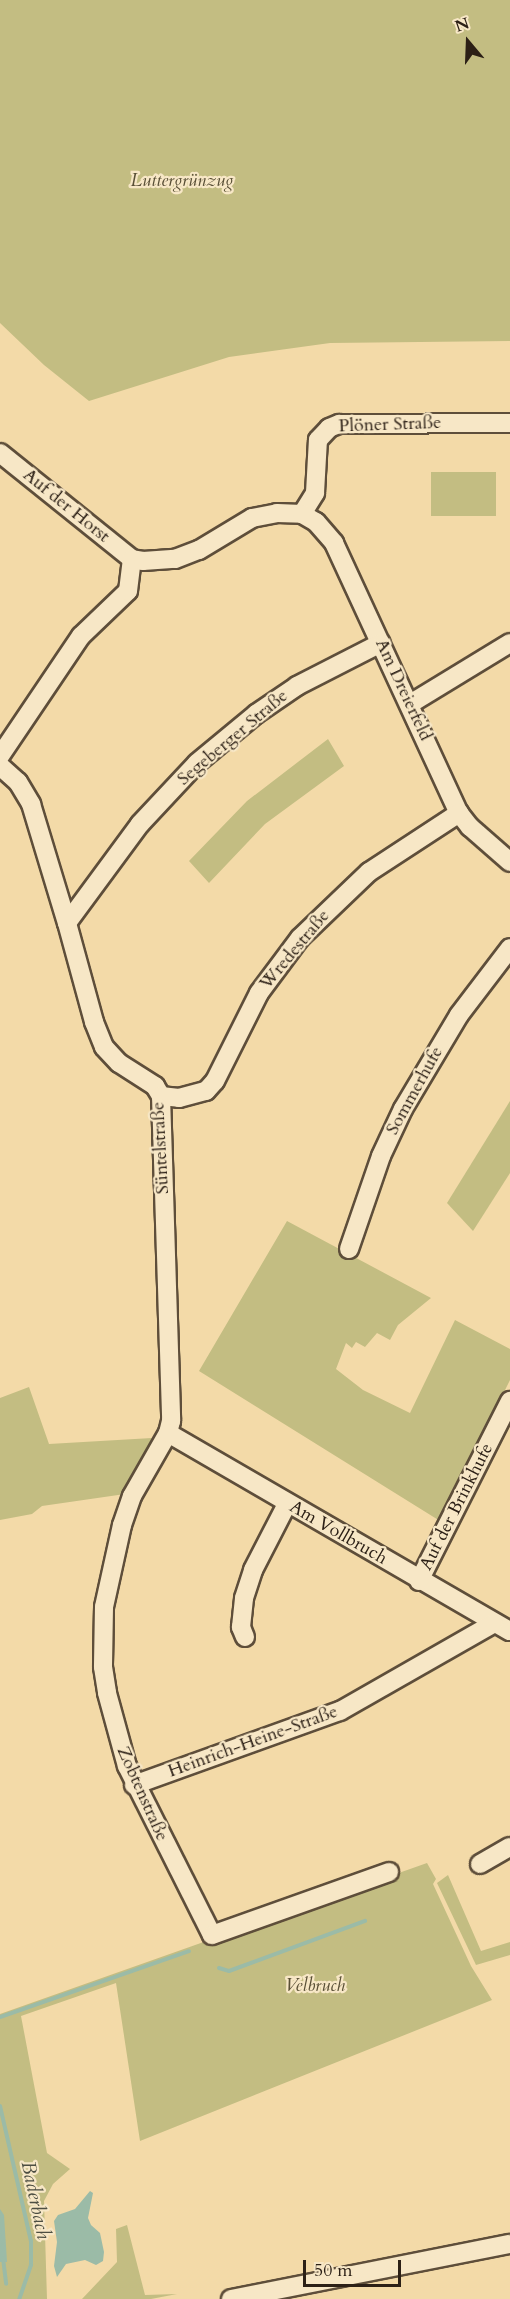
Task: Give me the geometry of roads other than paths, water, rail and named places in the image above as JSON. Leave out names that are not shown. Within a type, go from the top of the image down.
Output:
[{"type":"street","name":"Plöner Straße","points":[[303,514],[315,492],[318,440],[328,428],[339,424],[510,423]]},
{"type":"street","name":"Auf der Horst","points":[[0,453],[132,559]]},
{"type":"street","points":[[0,756],[81,636],[128,591],[132,559],[143,561],[175,559],[199,550],[252,518],[277,513],[303,514]]},
{"type":"street","name":"Am Dreierfeld","points":[[303,514],[316,522],[334,543],[459,813],[470,827],[510,862]]},
{"type":"street","name":"Segeberger Straße","points":[[68,923],[140,824],[196,763],[256,714],[289,691],[381,643]]},
{"type":"street","points":[[410,704],[510,643]]},
{"type":"street","name":"Süntelstraße","points":[[0,766],[18,782],[31,804],[68,923],[94,1022],[104,1047],[119,1063],[155,1086],[160,1096],[172,1409],[168,1433]]},
{"type":"street","name":"Wredestraße","points":[[160,1096],[179,1098],[206,1091],[215,1081],[259,993],[300,938],[369,872],[459,813]]},
{"type":"street","name":"Sommerhufe","points":[[349,1249],[381,1156],[403,1108],[459,1015],[510,948]]},
{"type":"street","name":"Auf der Brinkhufe","points":[[419,1581],[510,1401]]},
{"type":"street","name":"Am Vollbruch","points":[[168,1433],[419,1581],[502,1627]]},
{"type":"street","name":"Zobtenstraße","points":[[168,1433],[132,1496],[122,1525],[104,1607],[103,1667],[107,1693],[113,1723],[134,1785],[212,1935],[389,1872]]},
{"type":"street","points":[[245,1637],[241,1627],[243,1608],[253,1570],[287,1503]]},
{"type":"street","name":"Heinrich-Heine-Straße","points":[[134,1785],[340,1711],[502,1627]]},
{"type":"street","points":[[480,1864],[510,1847]]},
{"type":"street","points":[[231,2299],[510,2244]]},
{"type":"waterway","points":[[219,1968],[229,1971],[365,1921]]},
{"type":"waterway","points":[[0,2017],[189,1951]]},
{"type":"waterway","name":"Baderbach","points":[[0,2106],[31,2241],[31,2265],[19,2299]]},
{"type":"waterway","name":"Baderbach","points":[[3,2258],[6,2284]]},
{"type":"park label","name":"Luttergrünzug","points":[[182,181]]},
{"type":"park label","name":"Velbruch","points":[[315,1986]]}]
